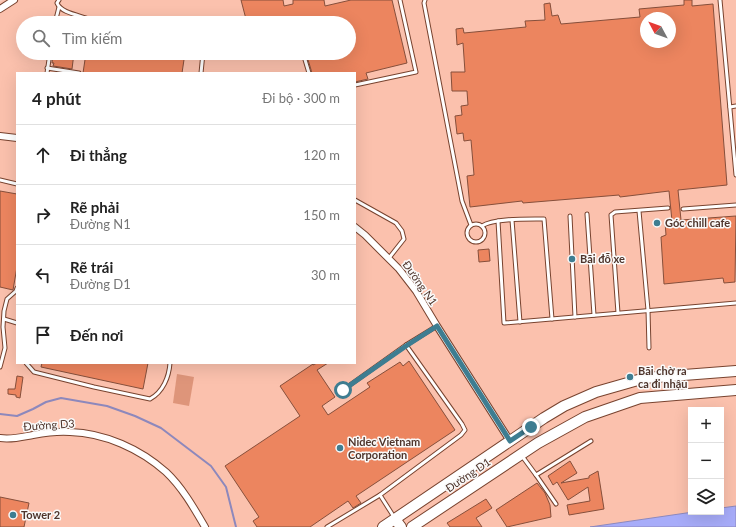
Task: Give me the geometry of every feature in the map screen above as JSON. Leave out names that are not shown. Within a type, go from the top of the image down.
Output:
[{"type":"main road","name":"Đường D1","points":[[383,527],[398,523],[417,504],[564,406],[596,392],[645,378],[736,371]]},
{"type":"main road","name":"Đường D1","points":[[412,527],[538,443],[585,417],[640,398],[736,390]]},
{"type":"main road","points":[[510,441],[521,455]]},
{"type":"street","points":[[0,9],[14,0]]},
{"type":"street","points":[[0,136],[16,138]]},
{"type":"street","name":"Đường N1","points":[[356,228],[366,235],[400,269],[416,291],[510,441]]},
{"type":"street","name":"Đường D3","points":[[0,438],[8,439],[36,434],[69,432],[97,435],[120,443],[144,456],[166,473],[184,494],[205,527]]},
{"type":"lane","points":[[57,16],[59,6],[57,3],[58,0]]},
{"type":"lane","points":[[356,85],[416,72],[400,0]]},
{"type":"lane","points":[[425,0],[424,3],[462,201],[471,225]]},
{"type":"lane","points":[[720,0],[736,175]]},
{"type":"lane","points":[[59,6],[70,13],[82,16]]},
{"type":"lane","points":[[47,72],[49,60]]},
{"type":"lane","points":[[201,72],[202,60]]},
{"type":"lane","points":[[305,60],[309,72]]},
{"type":"lane","points":[[47,68],[73,72]]},
{"type":"lane","points":[[730,107],[736,106]]},
{"type":"lane","points":[[0,180],[16,184]]},
{"type":"lane","points":[[356,201],[396,223],[402,231],[404,239],[389,258]]},
{"type":"lane","points":[[683,209],[736,205]]},
{"type":"lane","points":[[618,313],[611,215],[615,212],[668,208]]},
{"type":"lane","points":[[639,211],[648,310],[649,348]]},
{"type":"lane","points":[[587,214],[594,315]]},
{"type":"lane","points":[[570,216],[575,317]]},
{"type":"lane","points":[[482,226],[486,223],[498,221],[544,219],[552,319]]},
{"type":"lane","points":[[512,220],[520,322]]},
{"type":"lane","points":[[498,221],[504,323],[736,303]]},
{"type":"lane","points":[[476,224],[482,226],[485,231],[481,241],[475,242],[470,240],[467,235],[467,230],[471,225],[476,224]]},
{"type":"lane","points":[[0,367],[5,348],[3,338],[7,299],[16,291]]},
{"type":"lane","points":[[4,319],[16,322]]},
{"type":"lane","points":[[343,390],[437,326]]},
{"type":"lane","points":[[327,527],[380,495],[462,435],[465,430],[406,346]]},
{"type":"lane","points":[[27,364],[34,372],[150,399],[158,395],[166,379],[170,364]]},
{"type":"lane","points":[[536,475],[591,441]]},
{"type":"lane","points":[[521,455],[556,504]]},
{"type":"lane","points":[[380,495],[398,523]]},
{"type":"shaded area","points":[[3,0],[736,0],[736,506],[724,508],[724,407],[688,407],[688,513],[590,527],[0,527],[0,2]]},
{"type":"shaded area","points":[[177,374],[194,377],[189,406],[173,403]]},
{"type":"water","points":[[736,506],[736,527],[590,527],[688,513],[688,515],[724,515],[724,508]]},
{"type":"building","points":[[241,0],[283,0],[284,6],[293,4],[293,0],[324,0],[325,6],[351,0],[392,0],[407,63],[366,73],[368,79],[356,82],[356,72],[312,72],[308,60],[356,60],[356,16],[245,16]]},
{"type":"building","points":[[684,0],[692,0],[692,6],[713,4],[727,185],[678,190],[681,220],[736,216],[735,282],[724,283],[723,278],[664,284],[661,237],[666,235],[665,222],[672,221],[669,191],[620,197],[619,195],[523,203],[522,201],[470,207],[467,176],[474,175],[471,140],[464,141],[463,133],[457,134],[455,116],[462,115],[461,106],[468,105],[467,91],[452,91],[451,72],[465,72],[463,43],[457,45],[456,29],[463,28],[464,33],[526,27],[525,21],[545,20],[544,4],[550,3],[552,16],[558,15],[561,24],[640,17],[639,9],[684,5]]},
{"type":"building","points":[[52,60],[73,60],[72,69],[53,66],[54,63],[52,63]]},
{"type":"building","points":[[85,60],[184,60],[182,72],[83,72]]},
{"type":"building","points":[[0,191],[16,194],[16,273],[13,290],[0,287]]},
{"type":"building","points":[[489,249],[490,261],[479,262],[478,250]]},
{"type":"building","name":"Nidec Vietnam Corporation","points":[[409,361],[455,430],[356,496],[361,503],[353,508],[348,501],[310,527],[257,527],[253,521],[259,517],[225,466],[300,416],[280,386],[313,364],[326,364],[317,370],[335,397],[322,406],[328,415],[370,387],[367,383],[400,362],[403,366]]},
{"type":"building","points":[[42,364],[148,364],[143,389],[41,367]]},
{"type":"building","points":[[17,376],[23,377],[20,398],[16,397],[16,395],[8,394],[8,389],[15,389]]},
{"type":"building","points":[[570,461],[577,473],[561,483],[589,478],[589,476],[598,471],[604,509],[569,515],[567,505],[590,501],[588,487],[568,500],[557,482],[553,485],[548,476]]},
{"type":"building","points":[[537,483],[545,493],[550,505],[551,517],[507,527],[496,510]]},
{"type":"building","name":"Tower 2","points":[[0,497],[29,503],[24,527],[0,527]]},
{"type":"building","points":[[486,499],[492,508],[476,518],[482,527],[450,527],[447,523]]},
{"type":"waterway","points":[[0,414],[17,416],[46,402],[61,398],[107,406],[135,416],[161,428],[211,466],[226,487],[236,527]]},
{"type":"place","name":"Góc chill cafe","points":[[657,223]]},
{"type":"place","name":"Bãi đỗ xe","points":[[572,259]]},
{"type":"place","name":"Bãi chờ ra ca đi nhậu","points":[[630,377]]},
{"type":"place","name":"Nidec Vietnam Corporation","points":[[340,448]]},
{"type":"place","name":"Tower 2","points":[[13,515]]},
{"type":"route","points":[[343,390],[437,326],[510,441],[531,427]]}]
